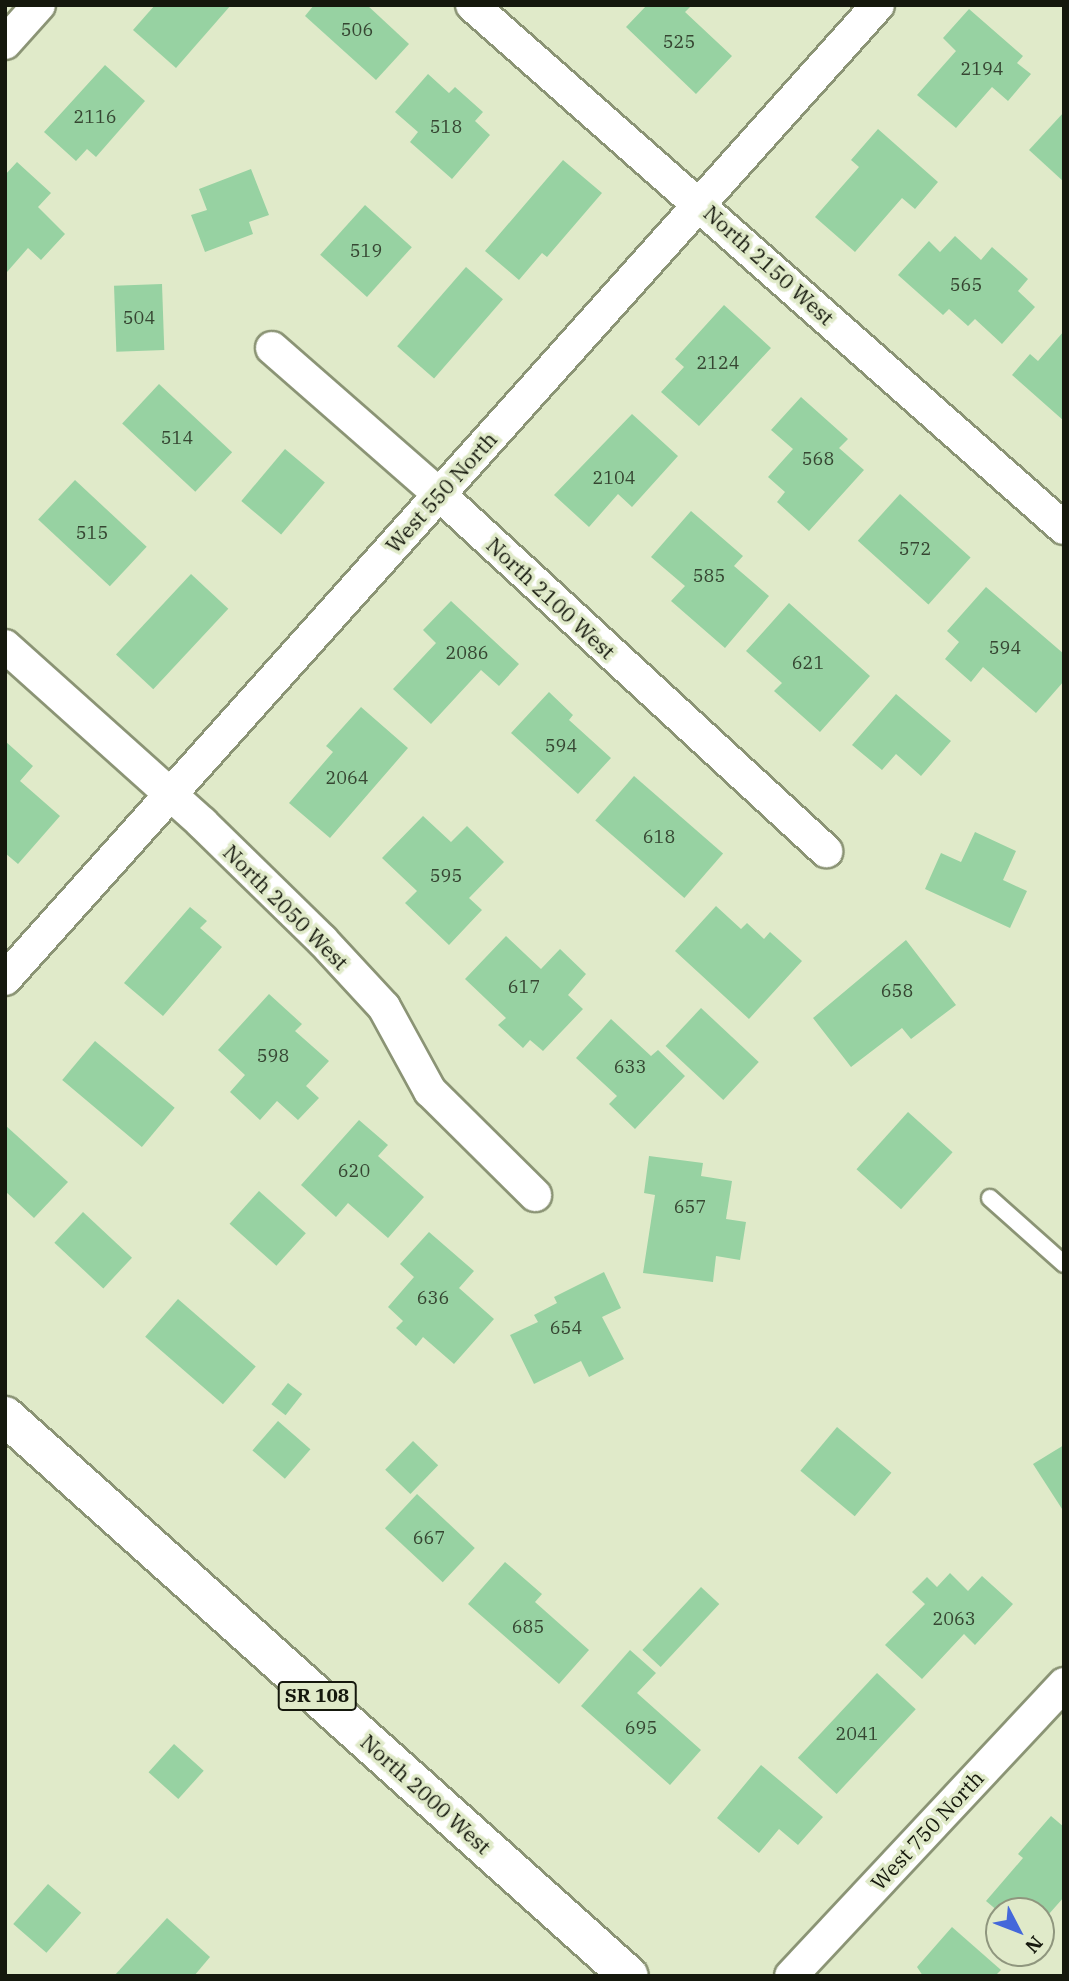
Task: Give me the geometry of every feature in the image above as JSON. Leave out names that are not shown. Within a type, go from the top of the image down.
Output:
[{"type":"main road","name":"North 2000 West","points":[[5,1416],[629,1976]]},
{"type":"street","points":[[5,43],[39,5]]},
{"type":"street","name":"North 2150 West","points":[[472,5],[1064,528]]},
{"type":"street","name":"West 550 North","points":[[5,979],[878,5]]},
{"type":"street","name":"North 2100 West","points":[[272,348],[439,494],[826,851]]},
{"type":"street","name":"North 2050 West","points":[[5,646],[169,794],[322,940],[384,1007],[430,1091],[535,1195]]},
{"type":"street","name":"West 750 North","points":[[791,1976],[1064,1684]]},
{"type":"lane","points":[[990,1198],[1064,1264]]},
{"type":"building","points":[[155,5],[231,5],[176,68],[133,30]]},
{"type":"building","points":[[314,5],[367,5],[409,44],[376,80],[305,16]]},
{"type":"building","points":[[647,5],[692,5],[685,12],[732,56],[696,94],[626,27]]},
{"type":"building","points":[[969,9],[1023,56],[1017,63],[1031,74],[1008,101],[992,87],[956,128],[917,95],[956,51],[943,38]]},
{"type":"building","points":[[105,65],[145,101],[96,157],[87,149],[76,161],[44,132]]},
{"type":"building","points":[[428,74],[449,93],[455,87],[483,112],[475,121],[490,135],[452,179],[410,142],[418,132],[395,112]]},
{"type":"building","points":[[1064,112],[1064,182],[1029,150]]},
{"type":"building","points":[[878,129],[938,182],[915,209],[902,198],[855,252],[815,217],[859,167],[851,160]]},
{"type":"building","points":[[563,160],[602,193],[547,257],[542,253],[519,280],[485,251]]},
{"type":"building","points":[[17,162],[51,193],[38,207],[65,234],[41,260],[28,248],[7,272],[5,175]]},
{"type":"building","points":[[251,169],[269,215],[249,222],[253,234],[205,252],[191,215],[207,210],[199,189]]},
{"type":"building","points":[[365,205],[412,247],[367,297],[320,255]]},
{"type":"building","points":[[955,236],[981,260],[992,247],[1028,279],[1018,291],[1035,307],[1002,344],[975,319],[968,326],[949,309],[943,315],[898,275],[929,241],[940,252]]},
{"type":"building","points":[[466,267],[503,299],[434,378],[397,346]]},
{"type":"building","points":[[162,284],[164,350],[116,352],[114,286]]},
{"type":"building","points":[[724,305],[771,348],[699,426],[661,392],[684,367],[675,359]]},
{"type":"building","points":[[1064,331],[1064,421],[1012,375],[1030,354],[1038,361]]},
{"type":"building","points":[[159,384],[232,452],[195,492],[122,423]]},
{"type":"building","points":[[801,397],[848,439],[839,448],[864,470],[809,531],[777,502],[785,492],[768,477],[793,449],[771,430]]},
{"type":"building","points":[[632,414],[678,456],[632,507],[618,494],[589,527],[554,495]]},
{"type":"building","points":[[285,449],[325,482],[281,535],[241,501]]},
{"type":"building","points":[[75,480],[147,547],[110,586],[38,519]]},
{"type":"building","points":[[900,494],[971,558],[928,604],[858,541]]},
{"type":"building","points":[[691,511],[743,556],[734,566],[769,596],[725,648],[671,601],[685,586],[651,557]]},
{"type":"building","points":[[191,574],[228,609],[153,689],[116,654]]},
{"type":"building","points":[[986,587],[1064,654],[1064,681],[1036,713],[983,667],[971,682],[945,659],[959,642],[947,631]]},
{"type":"building","points":[[451,601],[519,664],[499,686],[481,670],[431,724],[393,689],[436,643],[423,630]]},
{"type":"building","points":[[789,603],[870,676],[820,732],[774,691],[782,683],[746,651]]},
{"type":"building","points":[[549,692],[573,715],[569,720],[611,758],[578,794],[511,733]]},
{"type":"building","points":[[896,694],[951,741],[921,776],[896,754],[882,770],[852,745]]},
{"type":"building","points":[[361,707],[408,748],[330,838],[289,803],[333,752],[326,746]]},
{"type":"building","points":[[5,741],[33,766],[20,781],[60,816],[18,864],[5,853]]},
{"type":"building","points":[[634,776],[723,853],[684,898],[595,821]]},
{"type":"building","points":[[423,816],[451,842],[467,826],[504,862],[469,898],[482,910],[449,945],[405,903],[417,891],[382,858]]},
{"type":"building","points":[[975,832],[1016,851],[1003,880],[1027,891],[1010,928],[925,889],[941,853],[961,862]]},
{"type":"building","points":[[716,906],[741,929],[747,923],[764,939],[770,932],[802,961],[749,1019],[675,951]]},
{"type":"building","points":[[190,907],[207,921],[200,928],[222,947],[163,1016],[124,983]]},
{"type":"building","points":[[506,936],[541,969],[560,949],[586,974],[568,995],[583,1009],[543,1051],[530,1040],[523,1048],[498,1025],[506,1018],[465,979]]},
{"type":"building","points":[[906,940],[956,1005],[911,1039],[902,1028],[851,1067],[813,1018]]},
{"type":"building","points":[[269,994],[302,1024],[295,1031],[329,1061],[306,1086],[319,1098],[298,1120],[277,1101],[260,1120],[230,1092],[245,1075],[218,1050]]},
{"type":"building","points":[[701,1008],[759,1062],[723,1100],[666,1046]]},
{"type":"building","points":[[611,1019],[651,1056],[658,1050],[685,1076],[635,1129],[609,1104],[617,1096],[576,1058]]},
{"type":"building","points":[[95,1041],[175,1108],[142,1147],[62,1080]]},
{"type":"building","points":[[908,1112],[953,1152],[901,1209],[856,1169]]},
{"type":"building","points":[[359,1120],[388,1145],[378,1156],[424,1197],[388,1238],[348,1203],[336,1217],[301,1185]]},
{"type":"building","points":[[5,1125],[68,1182],[34,1218],[5,1191]]},
{"type":"building","points":[[649,1156],[703,1163],[701,1176],[732,1181],[726,1219],[746,1222],[740,1260],[716,1256],[713,1282],[643,1273],[655,1195],[644,1193]]},
{"type":"building","points":[[259,1191],[306,1233],[276,1266],[230,1224]]},
{"type":"building","points":[[83,1212],[132,1258],[103,1288],[54,1243]]},
{"type":"building","points":[[429,1232],[474,1271],[459,1288],[494,1319],[454,1364],[423,1337],[416,1346],[396,1328],[403,1321],[388,1307],[414,1277],[400,1264]]},
{"type":"building","points":[[604,1272],[621,1308],[602,1317],[624,1359],[589,1377],[581,1361],[534,1384],[510,1335],[538,1322],[534,1315],[557,1303],[554,1297]]},
{"type":"building","points":[[178,1299],[256,1367],[223,1404],[145,1337]]},
{"type":"building","points":[[288,1383],[302,1394],[286,1415],[271,1404]]},
{"type":"building","points":[[278,1421],[310,1449],[285,1479],[252,1450]]},
{"type":"building","points":[[837,1427],[891,1473],[855,1516],[800,1471]]},
{"type":"building","points":[[413,1441],[438,1465],[410,1494],[385,1470]]},
{"type":"building","points":[[1064,1445],[1064,1512],[1033,1464]]},
{"type":"building","points":[[417,1494],[475,1548],[443,1582],[385,1528]]},
{"type":"building","points":[[505,1562],[542,1594],[535,1602],[589,1650],[559,1684],[468,1604]]},
{"type":"building","points":[[950,1573],[968,1591],[982,1576],[1013,1604],[975,1645],[964,1634],[922,1679],[885,1645],[925,1604],[912,1592],[927,1577],[937,1587]]},
{"type":"building","points":[[701,1587],[719,1604],[661,1667],[642,1650]]},
{"type":"building","points":[[630,1650],[656,1673],[637,1693],[701,1750],[670,1785],[581,1706]]},
{"type":"building","points":[[877,1673],[916,1709],[837,1794],[798,1758]]},
{"type":"building","points":[[174,1744],[204,1771],[178,1799],[149,1772]]},
{"type":"building","points":[[761,1765],[823,1817],[798,1845],[779,1829],[759,1853],[717,1818]]},
{"type":"building","points":[[1051,1816],[1064,1827],[1064,1897],[1055,1907],[1055,1897],[989,1897],[1023,1858],[1018,1854]]},
{"type":"building","points":[[48,1884],[81,1913],[46,1953],[13,1924]]},
{"type":"building","points":[[167,1918],[210,1957],[194,1976],[114,1976]]},
{"type":"building","points":[[952,1927],[985,1956],[985,1967],[998,1967],[1001,1970],[995,1976],[923,1976],[917,1967]]}]
